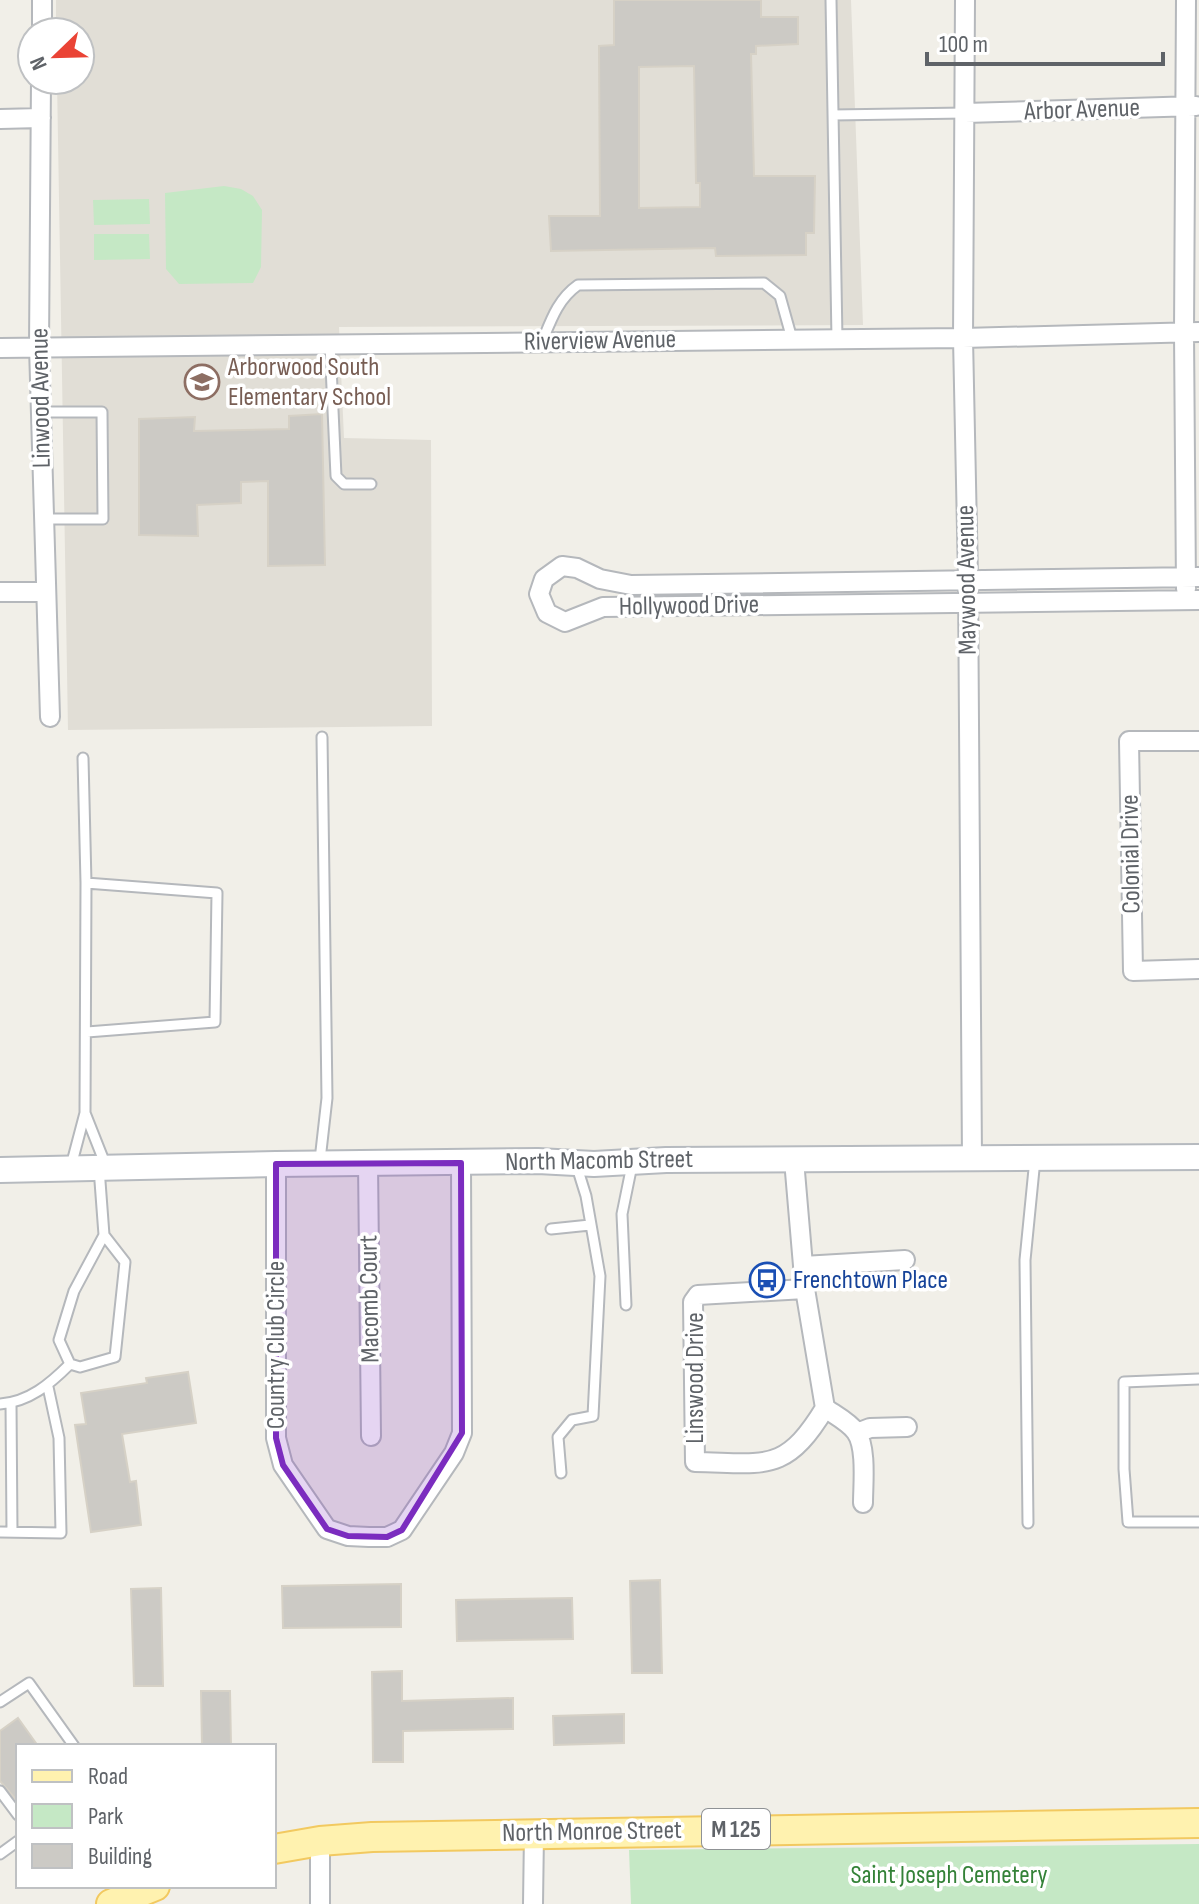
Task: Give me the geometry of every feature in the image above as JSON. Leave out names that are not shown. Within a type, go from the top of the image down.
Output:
[{"type":"main road","name":"North Monroe Street","points":[[276,1849],[372,1837],[1199,1823]]},
{"type":"main road","points":[[111,1904],[150,1888]]},
{"type":"street","name":"Maywood Avenue","points":[[965,0],[963,338],[972,1160]]},
{"type":"street","points":[[1186,0],[1193,106],[1193,600]]},
{"type":"street","name":"Linwood Avenue","points":[[41,96],[39,347],[50,717]]},
{"type":"street","name":"Arbor Avenue","points":[[965,113],[1193,106]]},
{"type":"street","points":[[0,119],[41,118]]},
{"type":"street","name":"Riverview Avenue","points":[[0,348],[963,338],[1191,332]]},
{"type":"street","name":"Hollywood Drive","points":[[1193,577],[631,585],[600,579],[577,568],[562,566],[544,579],[539,594],[547,613],[565,622],[603,607],[1193,600]]},
{"type":"street","points":[[0,592],[46,592]]},
{"type":"street","name":"Colonial Drive","points":[[1199,741],[1129,741],[1133,971],[1199,969]]},
{"type":"street","name":"North Macomb Street","points":[[0,1170],[538,1161],[1199,1157]]},
{"type":"street","points":[[794,1160],[805,1289],[825,1408],[857,1433],[862,1444],[863,1503]]},
{"type":"street","name":"Macomb Court","points":[[368,1163],[371,1436]]},
{"type":"street","name":"Country Club Circle","points":[[276,1164],[276,1438],[283,1465],[327,1529],[348,1536],[387,1537],[402,1530],[454,1453],[462,1433],[461,1163]]},
{"type":"street","points":[[803,1266],[905,1260]]},
{"type":"street","name":"Linswood Drive","points":[[805,1289],[698,1295],[693,1302],[695,1462],[761,1463],[779,1459],[808,1436],[825,1408]]},
{"type":"street","points":[[857,1433],[870,1428],[907,1427]]},
{"type":"street","points":[[533,1904],[534,1833]]},
{"type":"street","points":[[320,1841],[320,1904]]},
{"type":"lane","points":[[831,0],[837,339]]},
{"type":"lane","points":[[833,115],[965,113]]},
{"type":"lane","points":[[542,342],[566,294],[578,285],[764,283],[780,296],[792,339]]},
{"type":"lane","points":[[330,344],[336,476],[344,484],[371,484]]},
{"type":"lane","points":[[41,412],[102,412],[103,519],[44,519]]},
{"type":"lane","points":[[320,1164],[327,1098],[322,737]]},
{"type":"lane","points":[[70,1169],[85,1113],[87,1032],[83,758]]},
{"type":"lane","points":[[86,883],[217,893],[215,1022],[87,1032]]},
{"type":"lane","points":[[85,1113],[103,1168],[104,1235],[74,1291],[59,1340],[70,1364],[80,1367],[115,1357],[125,1262],[104,1235]]},
{"type":"lane","points":[[1028,1523],[1025,1260],[1035,1159]]},
{"type":"lane","points":[[626,1305],[622,1214],[632,1162]]},
{"type":"lane","points":[[561,1473],[558,1437],[572,1420],[593,1416],[600,1276],[586,1196],[576,1163]]},
{"type":"lane","points":[[551,1229],[590,1225]]},
{"type":"lane","points":[[0,1404],[11,1403],[48,1387],[70,1364]]},
{"type":"lane","points":[[1199,1379],[1124,1382],[1124,1469],[1128,1522],[1199,1522]]},
{"type":"lane","points":[[0,1532],[61,1533],[59,1438],[48,1387]]},
{"type":"lane","points":[[11,1403],[12,1532]]},
{"type":"lane","points":[[0,1702],[29,1683],[73,1744]]},
{"type":"lane","points":[[0,1791],[16,1812]]},
{"type":"highlighted area","points":[[461,1163],[462,1433],[402,1530],[387,1537],[348,1536],[327,1529],[283,1465],[276,1438],[276,1164]]},
{"type":"shaded area","name":"Arborwood South Elementary School","points":[[56,0],[851,0],[863,325],[339,327],[344,438],[431,440],[432,726],[68,730],[57,96],[96,96],[96,16],[56,16]]},
{"type":"green space","points":[[224,186],[241,189],[253,196],[262,210],[261,267],[253,283],[179,284],[166,269],[165,193]]},
{"type":"green space","points":[[149,199],[150,224],[94,225],[93,200]]},
{"type":"green space","points":[[94,234],[149,234],[150,259],[94,260]]},
{"type":"green space","name":"Saint Joseph Cemetery","points":[[1199,1844],[1199,1904],[631,1904],[629,1850]]},
{"type":"building","points":[[614,0],[761,0],[761,17],[798,17],[798,44],[756,46],[756,54],[751,54],[754,176],[815,176],[814,233],[806,233],[806,255],[716,256],[715,248],[551,251],[549,216],[600,216],[599,46],[614,45]],"holes":[[[694,66],[696,183],[700,183],[700,207],[639,208],[639,67]]]},
{"type":"building","points":[[322,414],[325,565],[268,566],[268,481],[241,482],[241,503],[197,505],[198,536],[139,535],[139,419],[195,417],[194,431],[289,429],[289,416]]},
{"type":"building","points":[[188,1372],[196,1423],[122,1434],[130,1482],[136,1481],[141,1525],[91,1532],[75,1425],[86,1424],[81,1393],[147,1383],[146,1378]]},
{"type":"building","points":[[660,1580],[662,1673],[632,1673],[630,1581]]},
{"type":"building","points":[[401,1584],[401,1627],[283,1628],[282,1586]]},
{"type":"building","points":[[161,1588],[163,1686],[134,1686],[131,1589]]},
{"type":"building","points":[[572,1598],[573,1639],[457,1641],[456,1600]]},
{"type":"building","points":[[402,1671],[402,1701],[513,1698],[513,1729],[403,1731],[403,1762],[373,1762],[372,1672]]},
{"type":"building","points":[[201,1691],[230,1691],[231,1744],[202,1744]]},
{"type":"building","points":[[624,1714],[624,1743],[554,1745],[553,1716]]},
{"type":"building","points":[[18,1718],[37,1744],[16,1744],[16,1800],[0,1781],[0,1731]]},
{"type":"place","name":"Arborwood South Elementary School","points":[[202,382]]},
{"type":"place","name":"Frenchtown Place","points":[[767,1280]]}]
